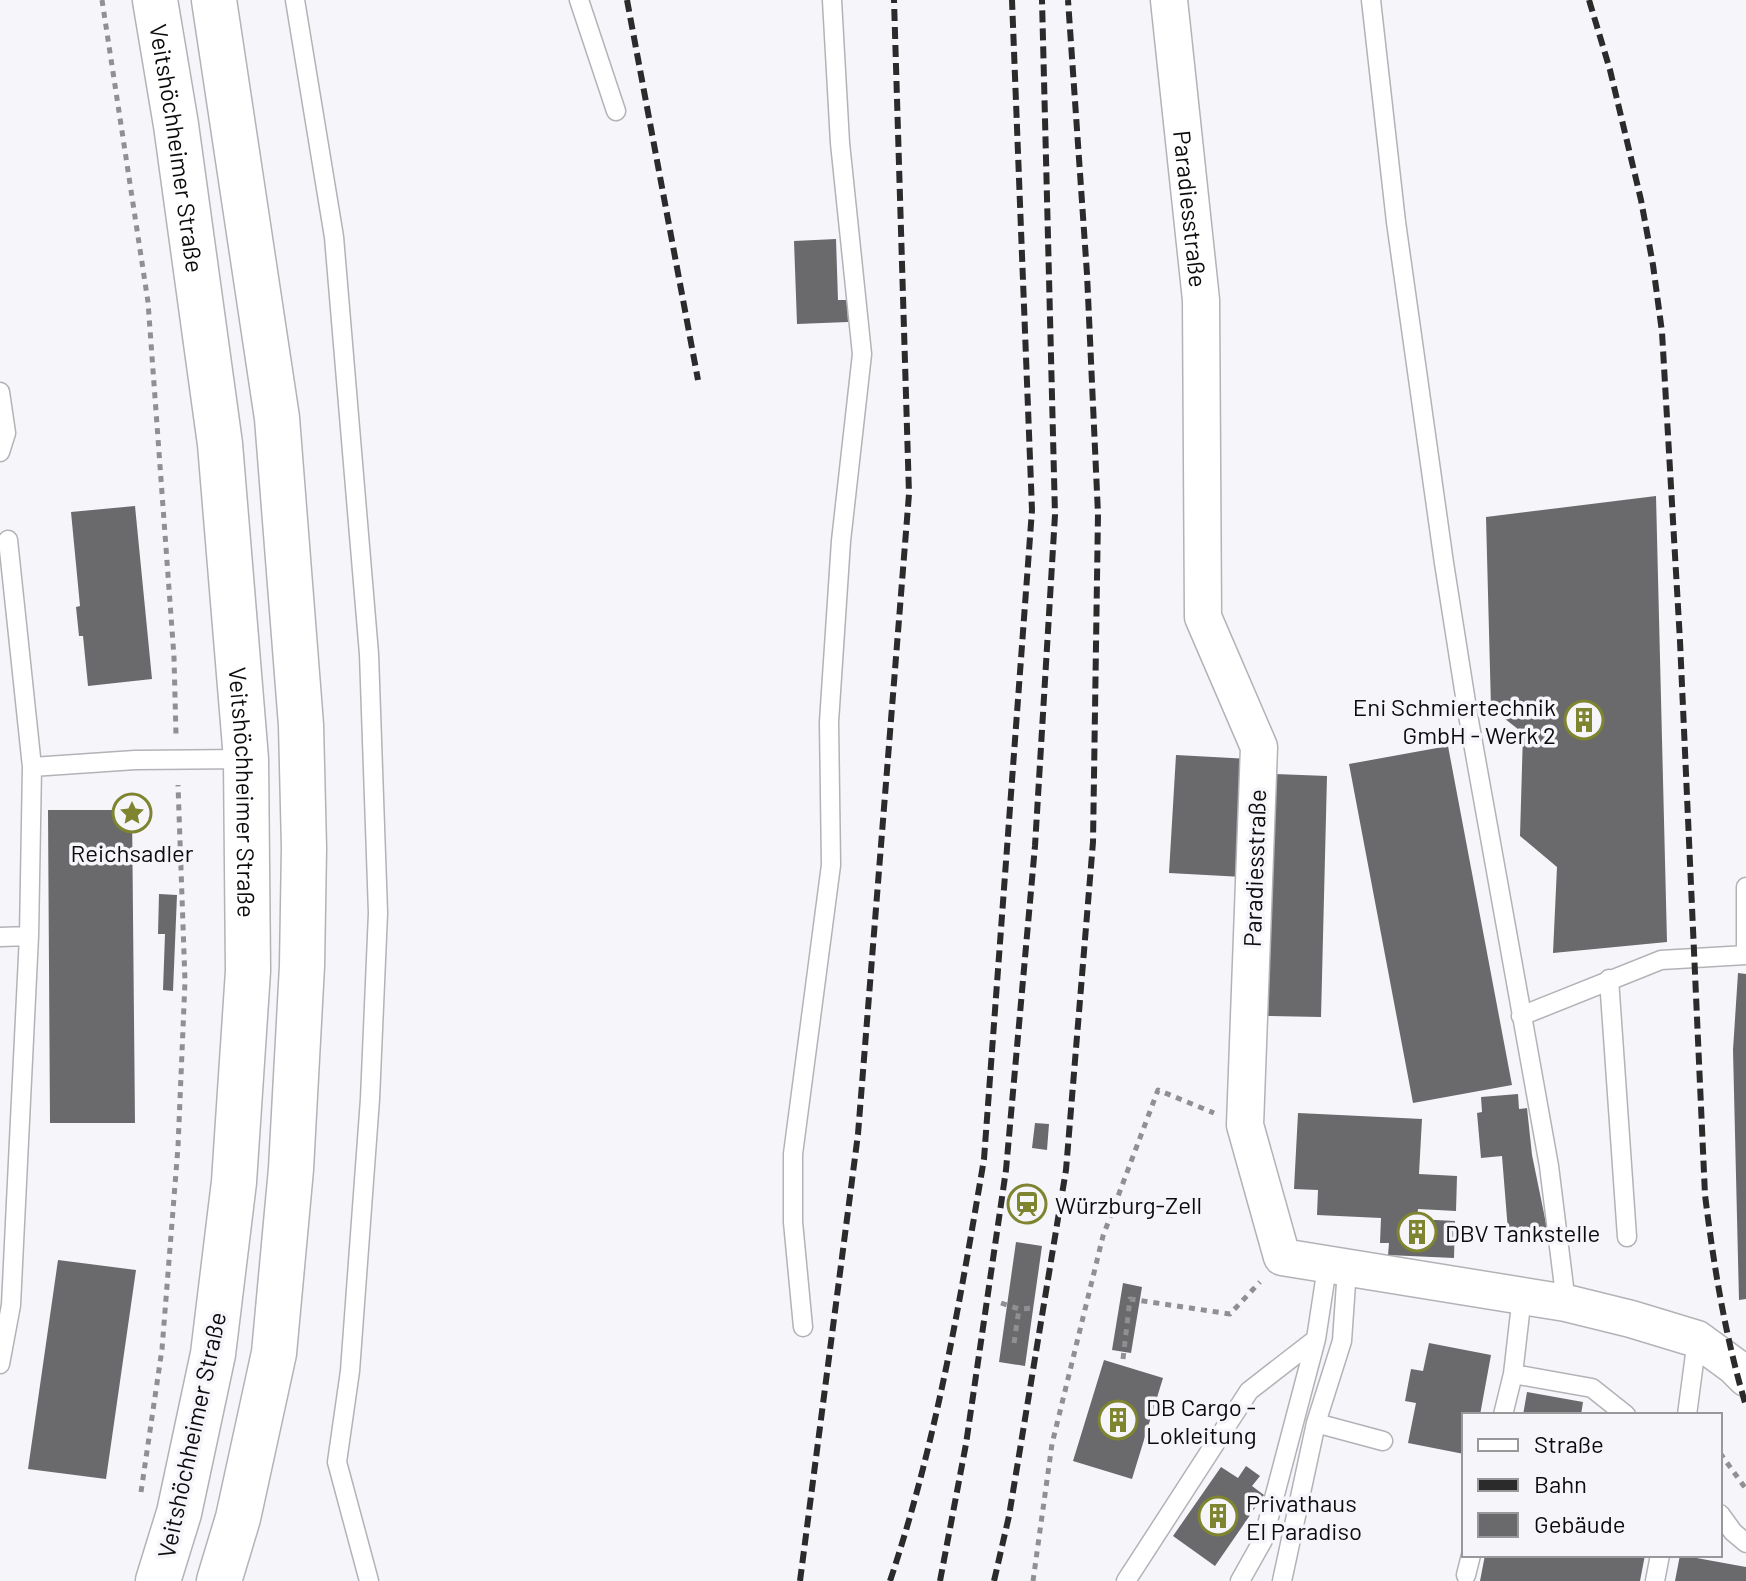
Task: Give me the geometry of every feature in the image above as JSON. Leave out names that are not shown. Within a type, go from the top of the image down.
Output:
[{"type":"highway","name":"Veitshöchheimer Straße","points":[[155,0],[176,125],[220,444],[246,759],[248,971],[234,1182],[213,1354],[179,1513],[158,1581]]},
{"type":"highway","points":[[214,0],[277,418],[301,725],[304,848],[302,966],[291,1169],[274,1353],[238,1518],[219,1581]]},
{"type":"street","name":"Paradiesstraße","points":[[1169,0],[1201,300],[1203,617],[1259,747],[1245,1125],[1282,1257]]},
{"type":"street","points":[[1282,1257],[1566,1303],[1697,1339],[1746,1378]]},
{"type":"lane","points":[[295,0],[334,237],[369,654],[377,929],[370,1099],[351,1355],[337,1462],[369,1581]]},
{"type":"lane","points":[[579,0],[616,111]]},
{"type":"lane","points":[[803,1327],[793,1222],[793,1154],[831,865],[831,692],[841,541],[862,354],[840,143],[832,0]]},
{"type":"lane","points":[[1371,0],[1396,222],[1444,563],[1549,1166],[1566,1303]]},
{"type":"lane","points":[[0,392],[6,433],[0,452]]},
{"type":"lane","points":[[0,1364],[11,1305],[29,936],[32,767],[8,540]]},
{"type":"lane","points":[[32,767],[177,759],[246,759]]},
{"type":"lane","points":[[1521,1016],[1661,960],[1746,955],[1746,887]]},
{"type":"lane","points":[[0,937],[29,936]]},
{"type":"lane","points":[[1609,979],[1627,1237]]},
{"type":"lane","points":[[1240,1581],[1263,1540],[1337,1268]]},
{"type":"lane","points":[[1282,1581],[1316,1423],[1342,1341],[1337,1268]]},
{"type":"lane","points":[[1503,1413],[1513,1374],[1522,1296]]},
{"type":"lane","points":[[1126,1581],[1249,1391],[1316,1339]]},
{"type":"lane","points":[[1687,1413],[1697,1339]]},
{"type":"lane","points":[[1513,1374],[1592,1388],[1623,1413]]},
{"type":"lane","points":[[1316,1423],[1383,1441]]},
{"type":"lane","points":[[1722,1517],[1746,1543]]},
{"type":"lane","points":[[1466,1575],[1470,1557]]},
{"type":"lane","points":[[1655,1581],[1660,1557]]},
{"type":"path","points":[[102,0],[148,302],[174,657],[185,981],[178,1147],[162,1349],[140,1504]]},
{"type":"path","points":[[1033,1581],[1052,1444],[1103,1236],[1158,1090],[1245,1125]]},
{"type":"path","points":[[1123,1359],[1130,1299],[1230,1314],[1282,1257]]},
{"type":"path","points":[[1001,1303],[1019,1309],[1036,1308]]},
{"type":"path","points":[[1014,1343],[1019,1309]]},
{"type":"path","points":[[1722,1456],[1746,1489]]},
{"type":"building","points":[[836,239],[838,300],[847,300],[848,322],[797,324],[794,241]]},
{"type":"building","name":"Eni Schmiertechnik GmbH - Werk 2","points":[[1656,496],[1667,942],[1553,953],[1557,867],[1520,836],[1523,733],[1491,708],[1486,517]]},
{"type":"building","points":[[135,506],[152,679],[88,686],[83,636],[79,636],[76,607],[80,606],[71,512]]},
{"type":"building","points":[[1448,746],[1512,1085],[1413,1103],[1349,764]]},
{"type":"building","points":[[1176,755],[1250,759],[1243,877],[1169,873]]},
{"type":"building","points":[[1275,774],[1327,776],[1321,1017],[1268,1016]]},
{"type":"building","points":[[48,810],[132,810],[135,1123],[50,1123]]},
{"type":"building","points":[[159,894],[177,895],[173,991],[163,990],[165,934],[158,934]]},
{"type":"building","points":[[1738,973],[1746,974],[1746,1299],[1739,1300],[1733,1050]]},
{"type":"building","points":[[1518,1094],[1519,1109],[1527,1108],[1532,1155],[1548,1233],[1508,1231],[1502,1156],[1481,1158],[1477,1113],[1482,1112],[1481,1097]]},
{"type":"building","points":[[1298,1113],[1422,1119],[1419,1174],[1457,1176],[1456,1211],[1418,1209],[1417,1219],[1455,1221],[1454,1258],[1388,1255],[1389,1243],[1380,1243],[1381,1218],[1317,1215],[1318,1190],[1294,1189]]},
{"type":"building","points":[[1035,1123],[1049,1124],[1047,1150],[1032,1148]]},
{"type":"building","points":[[1016,1242],[1042,1246],[1025,1366],[999,1362]]},
{"type":"building","points":[[58,1260],[136,1270],[106,1479],[28,1469]]},
{"type":"building","points":[[1123,1283],[1142,1287],[1131,1353],[1112,1350]]},
{"type":"building","points":[[1429,1343],[1491,1355],[1480,1413],[1462,1413],[1462,1454],[1408,1443],[1416,1403],[1405,1401],[1411,1369],[1423,1371]]},
{"type":"building","name":"DB Cargo - Lokleitung","points":[[1104,1360],[1163,1378],[1132,1479],[1073,1461]]},
{"type":"building","points":[[1527,1392],[1583,1402],[1581,1413],[1523,1413]]},
{"type":"building","name":"Privathaus El Paradiso","points":[[1246,1466],[1260,1476],[1252,1486],[1264,1495],[1215,1566],[1173,1536],[1221,1467],[1238,1478]]},
{"type":"building","points":[[1485,1557],[1645,1557],[1640,1581],[1480,1581]]},
{"type":"building","points":[[1680,1557],[1746,1567],[1746,1581],[1675,1581]]},
{"type":"railway","points":[[627,0],[698,380]]},
{"type":"railway","points":[[800,1581],[858,1134],[909,494],[894,0]]},
{"type":"railway","points":[[890,1581],[934,1425],[984,1159],[1032,510],[1012,0]]},
{"type":"railway","points":[[940,1581],[966,1444],[1006,1170],[1035,846],[1055,515],[1042,0]]},
{"type":"railway","points":[[994,1581],[1009,1516],[1066,1170],[1093,842],[1098,514],[1087,274],[1068,0]]},
{"type":"railway","points":[[1589,0],[1610,70],[1641,200],[1662,332],[1680,641],[1705,1195],[1721,1301],[1746,1406]]},
{"type":"place","name":"Eni Schmiertechnik GmbH - Werk 2","points":[[1584,720]]},
{"type":"place","name":"Reichsadler","points":[[132,813]]},
{"type":"place","name":"Würzburg-Zell","points":[[1027,1204]]},
{"type":"place","name":"DBV Tankstelle","points":[[1417,1232]]},
{"type":"place","name":"DB Cargo - Lokleitung","points":[[1118,1420]]},
{"type":"place","name":"Privathaus El Paradiso","points":[[1218,1516]]}]
